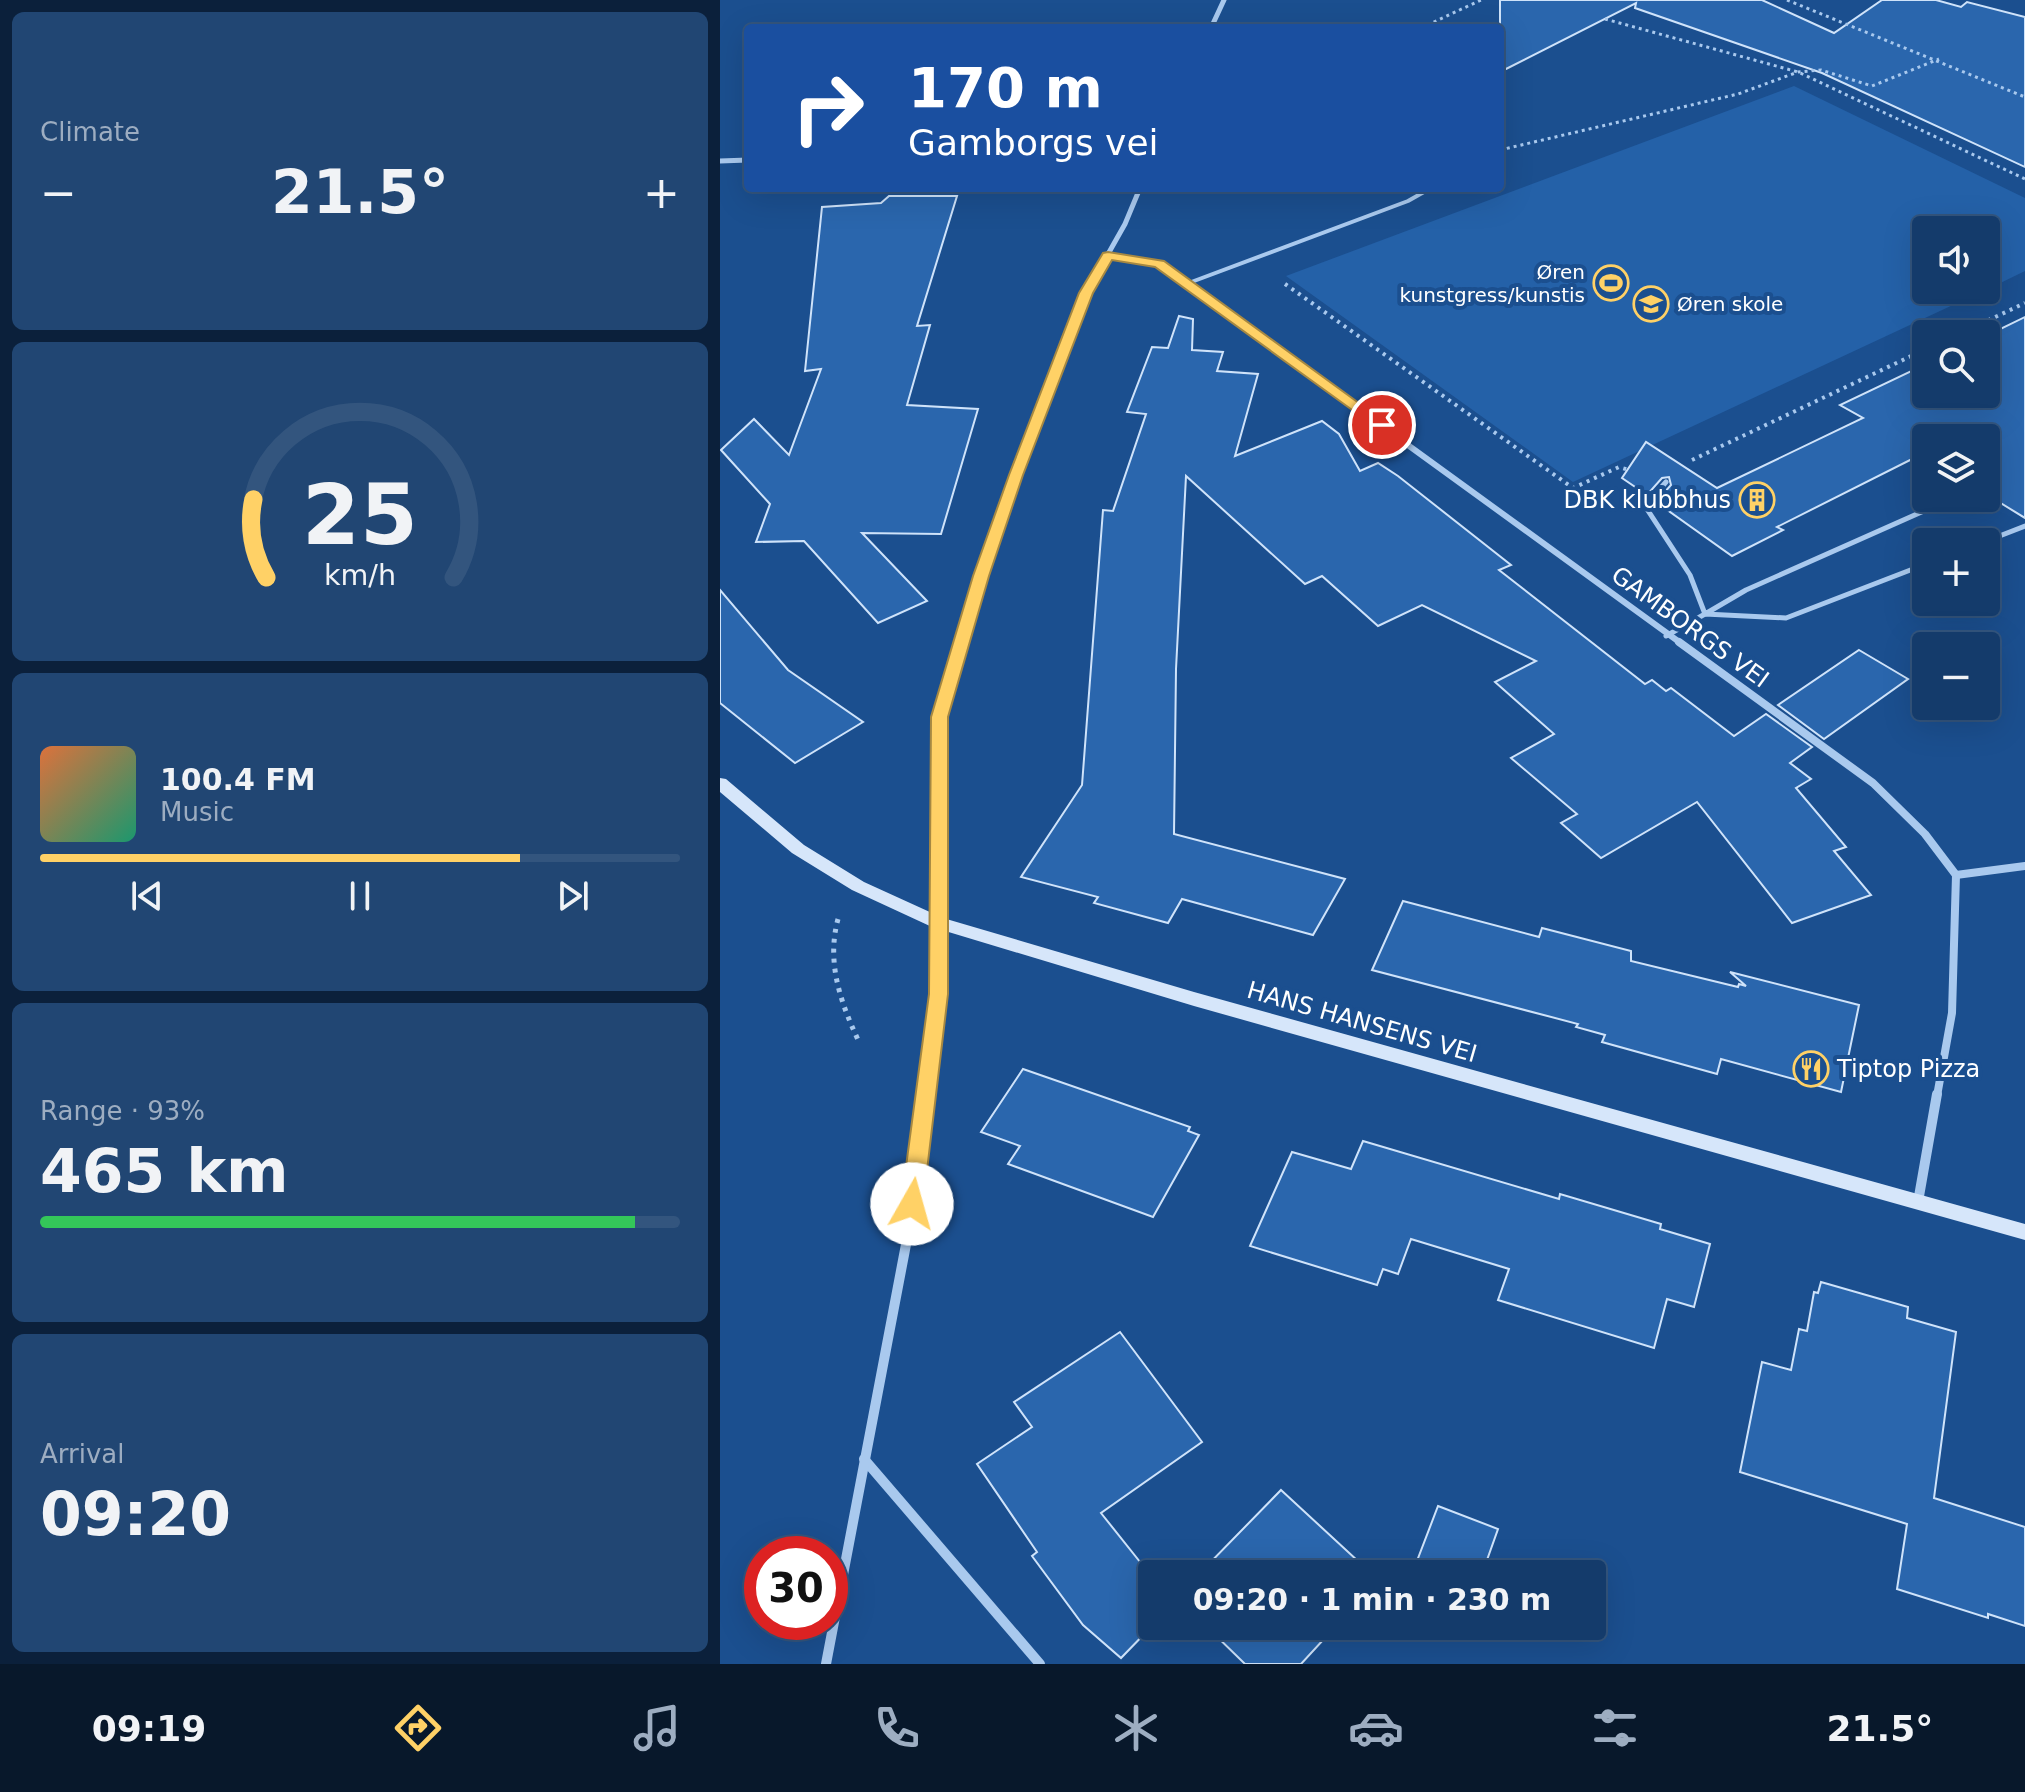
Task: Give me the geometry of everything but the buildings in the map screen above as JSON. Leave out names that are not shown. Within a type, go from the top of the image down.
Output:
[{"type":"main road","name":"HANS HANSENS VEI","points":[[720,783],[798,849],[858,886],[938,923],[1206,1003],[2025,1232]]},
{"type":"street","points":[[1213,24],[1224,0]]},
{"type":"street","points":[[720,161],[744,160]]},
{"type":"street","points":[[826,1664],[908,1234],[938,994],[939,717],[981,576],[1016,475],[1086,293],[1108,256],[1138,192]]},
{"type":"street","name":"GAMBORGS VEI","points":[[1108,256],[1159,264],[1433,462],[1666,636],[1873,783],[1925,834],[1956,875]]},
{"type":"street","points":[[1918,1202],[1952,1013],[1956,875],[2025,866]]},
{"type":"street","points":[[864,1459],[1040,1664]]},
{"type":"lane","points":[[1186,284],[1408,201],[1424,192]]},
{"type":"lane","points":[[1666,482],[1645,506],[1690,575],[1705,614]]},
{"type":"lane","points":[[1666,636],[1746,590],[1922,512]]},
{"type":"lane","points":[[2000,536],[2025,526]]},
{"type":"lane","points":[[1705,614],[1786,618],[1912,569]]},
{"type":"path","points":[[1430,24],[1481,0]]},
{"type":"path","points":[[1787,0],[1939,59],[2025,97]]},
{"type":"path","points":[[1605,19],[1798,72],[2025,179]]},
{"type":"path","points":[[1504,149],[1738,94],[1798,72],[1821,70],[1872,86],[1939,59]]},
{"type":"path","points":[[1284,283],[1573,488],[1619,467],[1666,482],[1687,462],[1912,356]]},
{"type":"path","points":[[1989,320],[2025,303]]},
{"type":"path","points":[[839,917],[832,935],[842,1008],[860,1044]]},
{"type":"shaded area","name":"Øren kunstgress/kunstis","points":[[1794,86],[2025,198],[2025,271],[2000,283],[2000,216],[1912,216],[1912,304],[1955,304],[1921,320],[1912,320],[1912,324],[1573,482],[1286,276]]},
{"type":"place","name":"Øren kunstgress/kunstis","points":[[1611,283]]},
{"type":"place","name":"Øren skole","points":[[1651,304]]},
{"type":"place","name":"DBK klubbhus","points":[[1757,500]]},
{"type":"place","name":"Tiptop Pizza","points":[[1811,1069]]},
{"type":"route","points":[[912,1204],[938,994],[939,717],[981,576],[1016,475],[1086,293],[1108,256],[1159,264],[1382,425]]}]
